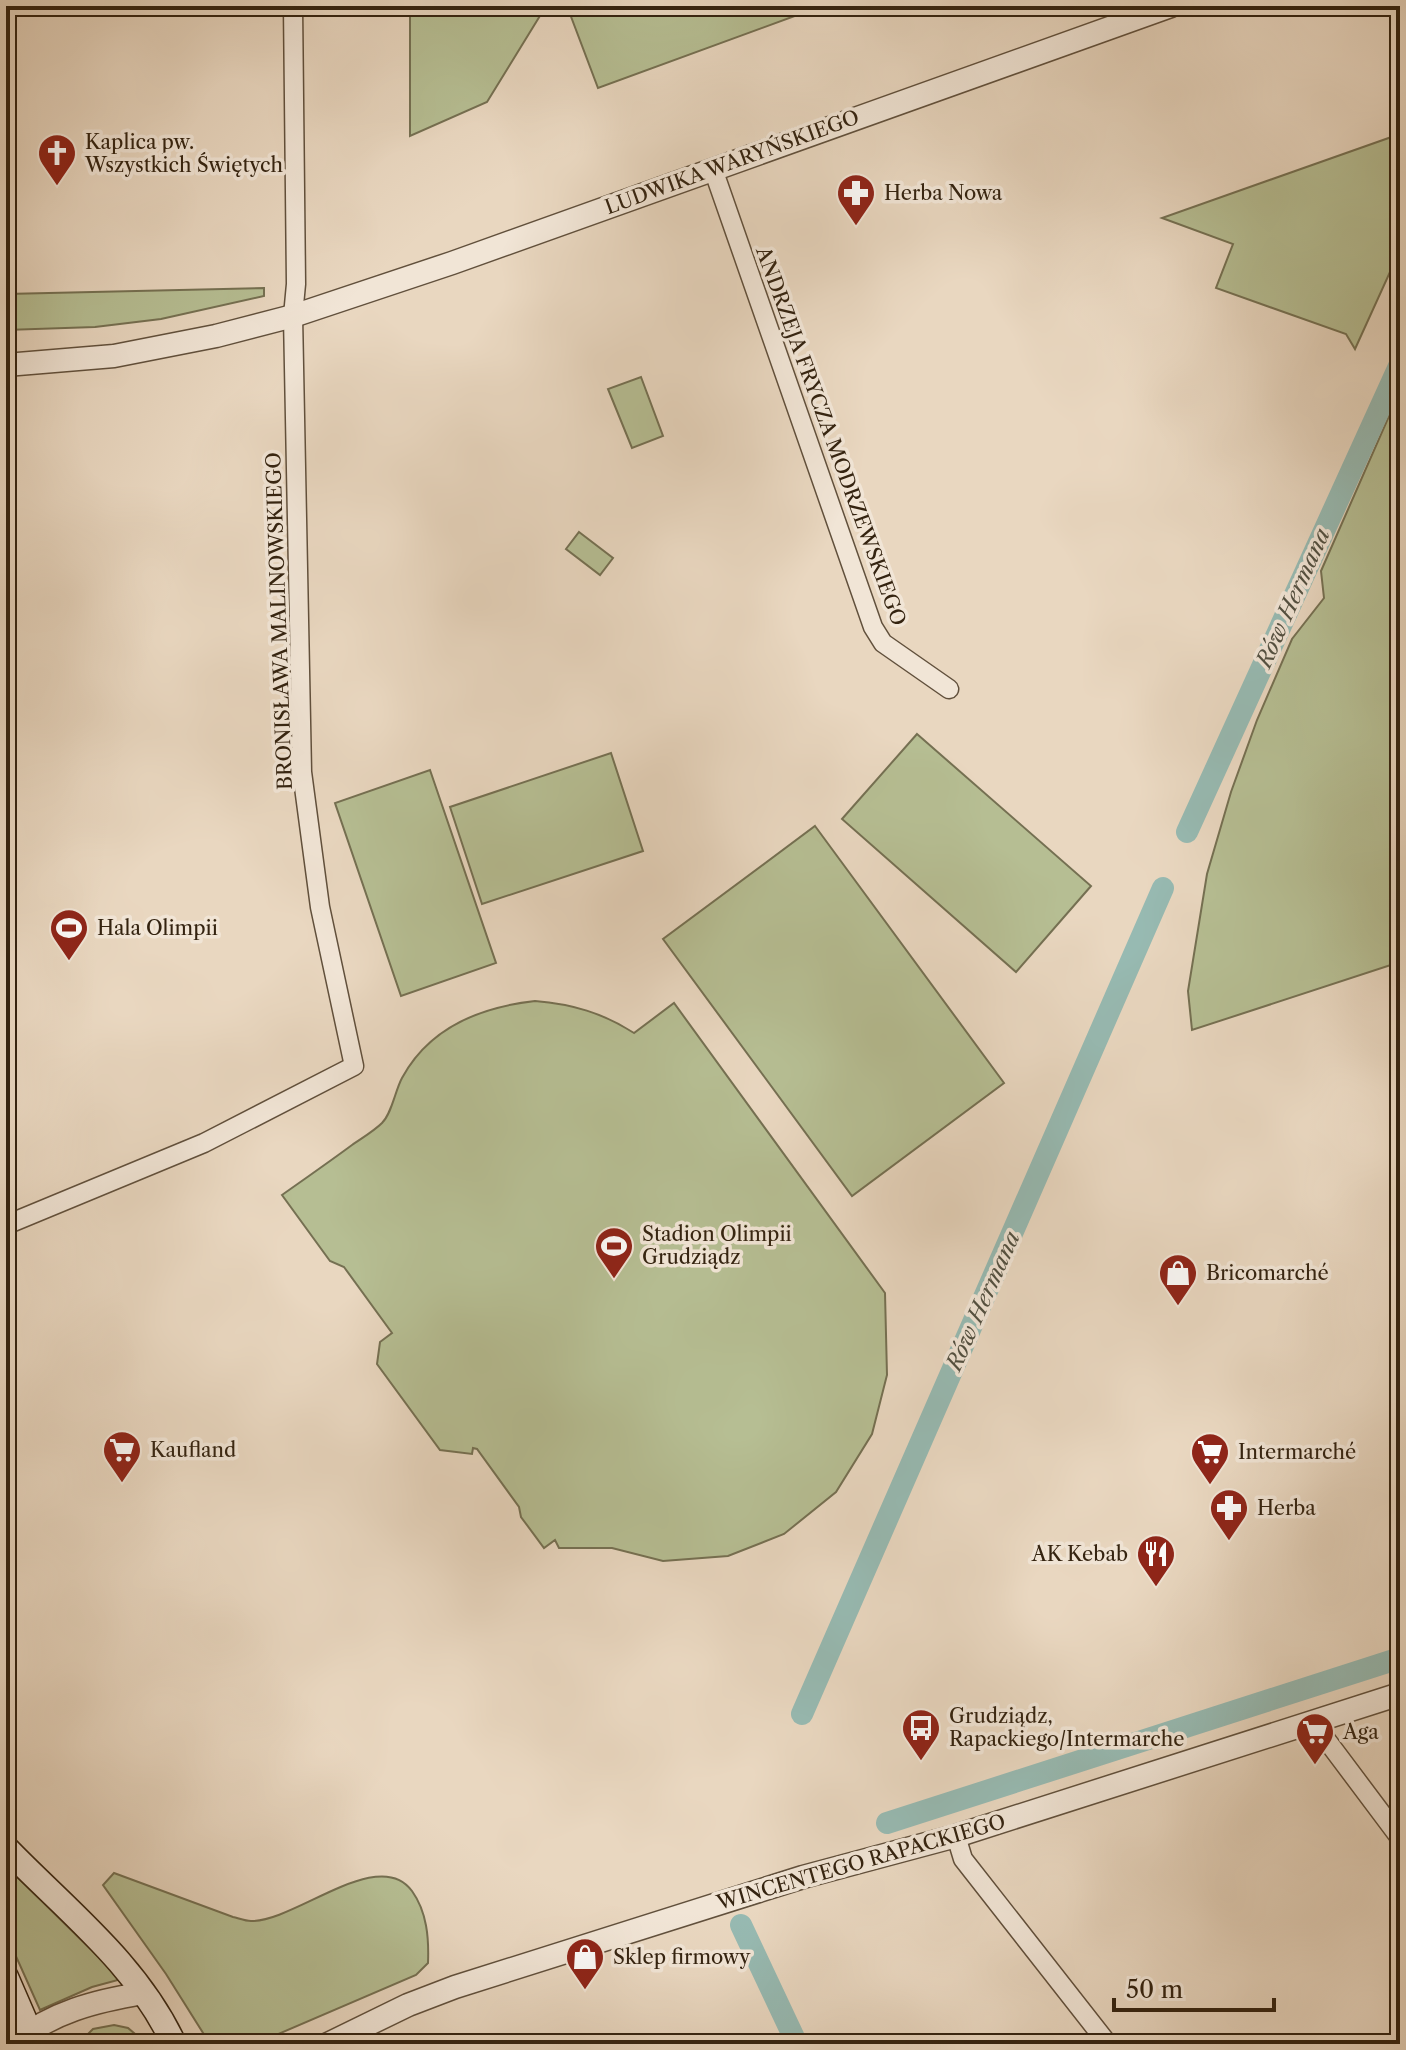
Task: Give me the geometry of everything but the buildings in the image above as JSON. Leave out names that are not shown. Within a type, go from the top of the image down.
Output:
[{"type":"main road","points":[[6,1848],[109,1949],[144,1993],[174,2044]]},
{"type":"main road","points":[[6,1977],[25,2039]]},
{"type":"street","points":[[293,6],[296,284],[293,316]]},
{"type":"street","name":"LUDWIKA WARYŃSKIEGO","points":[[6,365],[114,356],[216,336],[293,316],[1171,6]]},
{"type":"street","name":"ANDRZEJA FRYCZA MODRZEWSKIEGO","points":[[713,169],[873,627],[883,643],[949,689]]},
{"type":"street","name":"BRONISŁAWA MALINOWSKIEGO","points":[[6,1225],[204,1143],[354,1066],[320,907],[302,772],[293,316]]},
{"type":"street","name":"WINCENTEGO RAPACKIEGO","points":[[328,2044],[408,2005],[455,1987],[803,1877],[956,1836],[1400,1694]]},
{"type":"street","points":[[1319,1720],[1325,1738],[1400,1838]]},
{"type":"street","points":[[956,1836],[963,1859],[1108,2044]]},
{"type":"street","points":[[25,2039],[65,2012],[95,2001],[144,1993]]},
{"type":"green space","points":[[410,6],[546,6],[487,102],[410,136]]},
{"type":"green space","points":[[567,6],[822,6],[598,88]]},
{"type":"green space","points":[[1400,134],[1400,250],[1355,349],[1346,334],[1216,288],[1233,244],[1162,218]]},
{"type":"green space","points":[[264,288],[264,296],[161,319],[95,327],[6,330],[6,294]]},
{"type":"green space","points":[[641,377],[663,436],[632,448],[608,389]]},
{"type":"green space","points":[[1400,391],[1400,962],[1192,1030],[1188,991],[1207,874],[1231,792],[1257,720],[1292,639],[1324,598],[1321,571]]},
{"type":"green space","points":[[579,532],[613,558],[600,575],[566,549]]},
{"type":"green space","points":[[917,734],[1091,886],[1016,972],[842,819]]},
{"type":"green space","points":[[611,753],[643,851],[482,904],[450,807]]},
{"type":"green space","points":[[430,770],[496,963],[401,996],[335,803]]},
{"type":"green space","points":[[815,826],[1004,1083],[852,1196],[663,939]]},
{"type":"green space","name":"Stadion Olimpii Grudziądz","points":[[535,1001],[587,1011],[634,1033],[674,1003],[885,1293],[887,1375],[872,1434],[836,1492],[784,1534],[728,1556],[663,1561],[612,1548],[559,1548],[555,1540],[544,1548],[477,1449],[473,1448],[472,1454],[440,1450],[377,1364],[380,1342],[392,1333],[344,1267],[330,1261],[282,1195],[382,1123],[413,1061],[442,1033],[476,1015]]},
{"type":"green space","points":[[6,1866],[119,1977],[118,1980],[92,1987],[40,2010],[6,1934]]},
{"type":"green space","points":[[114,1873],[251,1921],[269,1918],[358,1881],[379,1876],[397,1879],[412,1891],[424,1916],[428,1963],[416,1975],[255,2044],[210,2044],[166,1974],[103,1885]]},
{"type":"green space","points":[[114,2025],[128,2028],[147,2044],[78,2044],[93,2029]]},
{"type":"waterway","name":"Rów Hermana","points":[[1187,832],[1400,364]]},
{"type":"waterway","name":"Rów Hermana","points":[[802,1714],[1163,888]]},
{"type":"waterway","name":"Rów Hermana","points":[[887,1823],[1400,1658]]},
{"type":"waterway","name":"Rów Hermana","points":[[741,1925],[797,2044]]},
{"type":"place","name":"Kaplica pw. Wszystkich Świętych","points":[[57,187]]},
{"type":"place","name":"Herba Nowa","points":[[856,227]]},
{"type":"place","name":"Hala Olimpii","points":[[69,962]]},
{"type":"place","name":"Stadion Olimpii Grudziądz","points":[[614,1280]]},
{"type":"place","name":"Bricomarché","points":[[1178,1307]]},
{"type":"place","name":"Kaufland","points":[[122,1484]]},
{"type":"place","name":"Intermarché","points":[[1210,1486]]},
{"type":"place","name":"Herba","points":[[1229,1542]]},
{"type":"place","name":"AK Kebab","points":[[1156,1588]]},
{"type":"place","name":"Grudziądz, Rapackiego/Intermarche","points":[[921,1762]]},
{"type":"place","name":"Aga","points":[[1315,1766]]},
{"type":"place","name":"Sklep firmowy","points":[[585,1991]]}]
